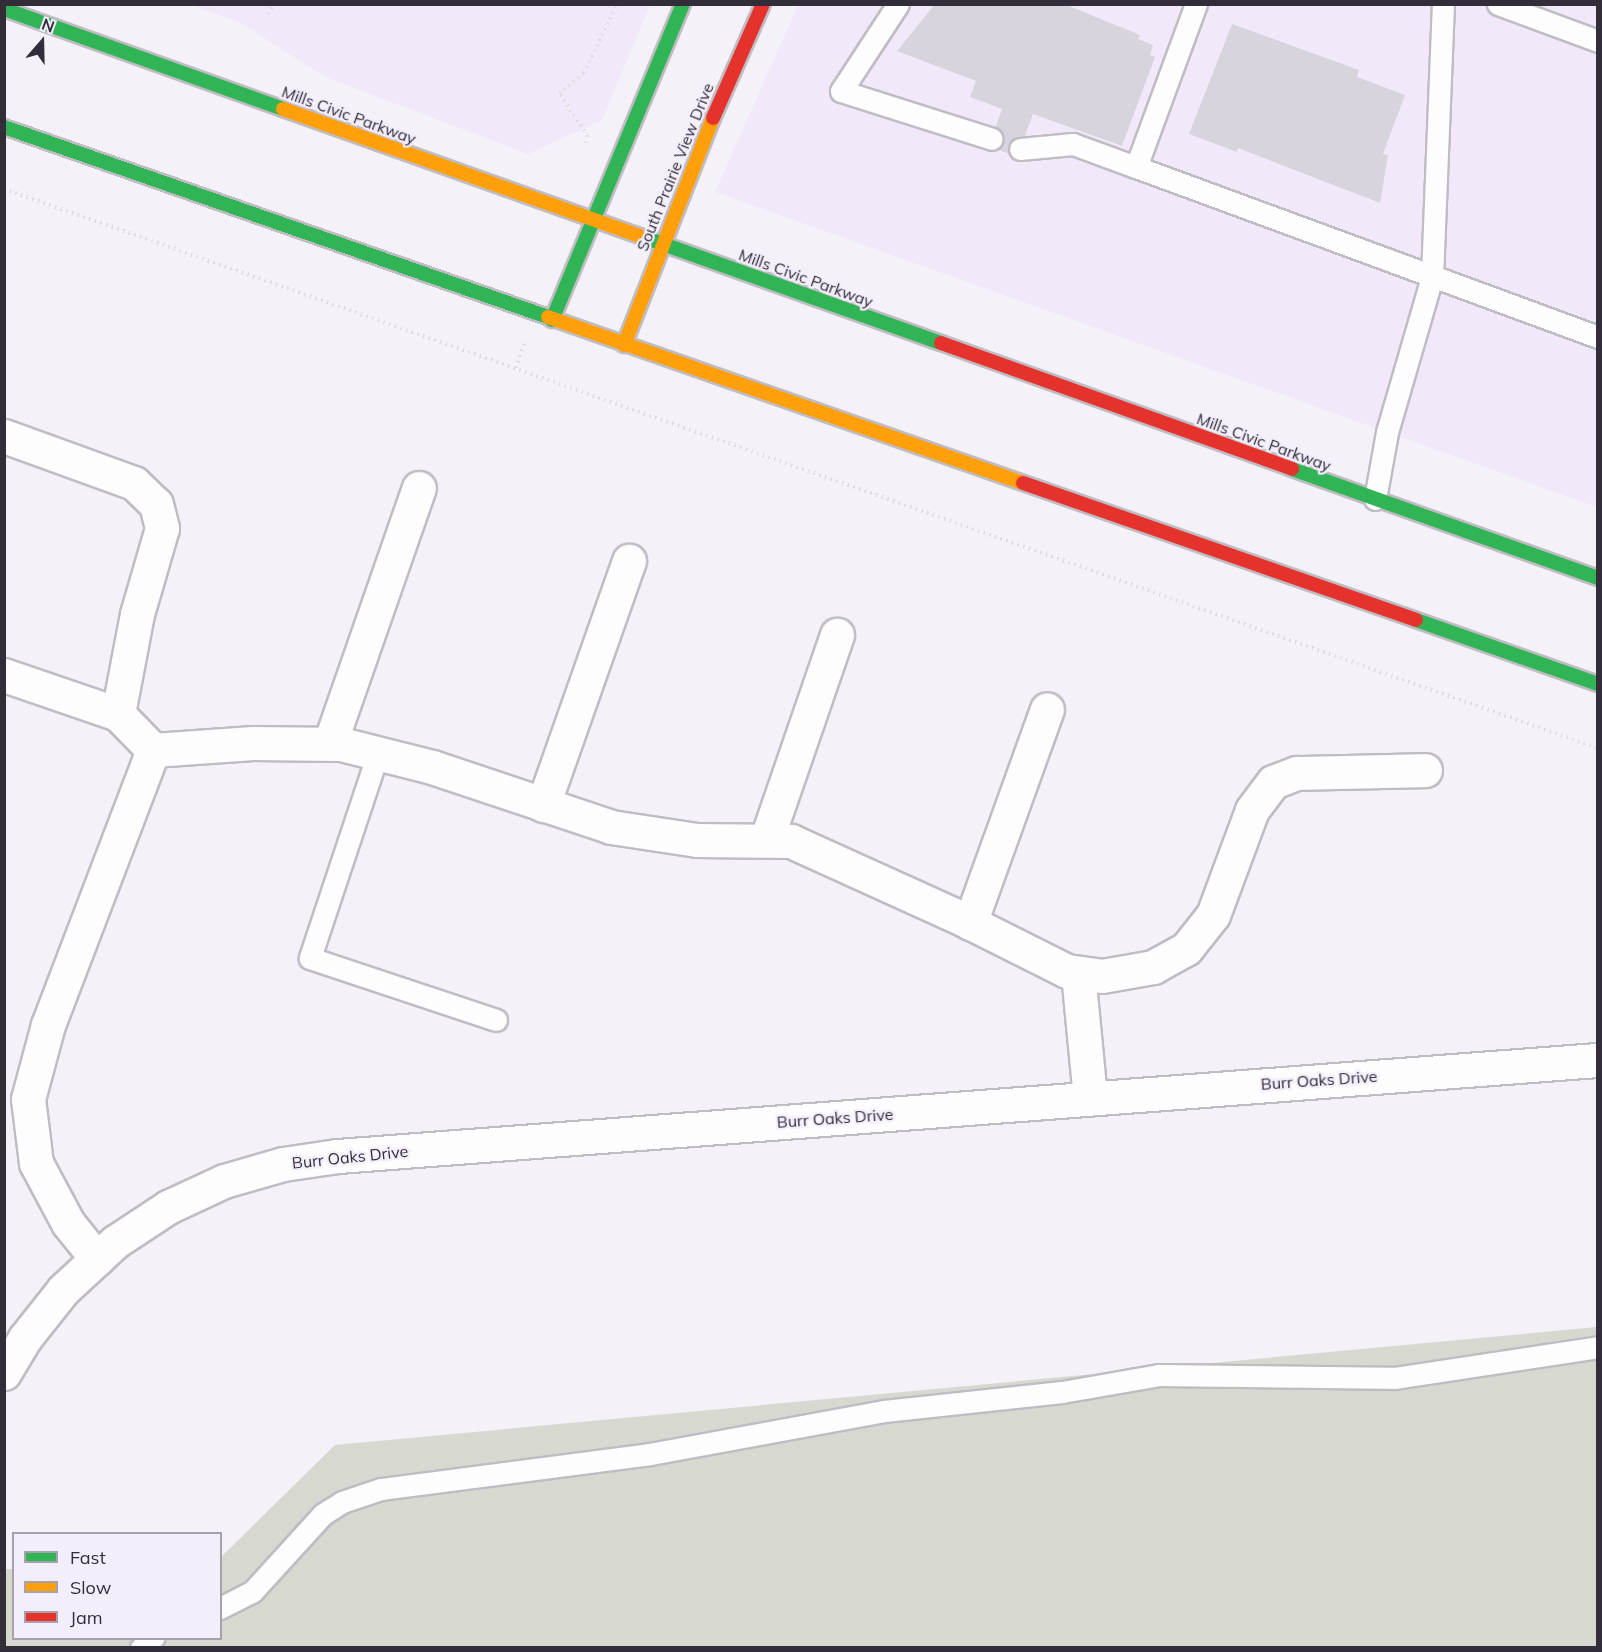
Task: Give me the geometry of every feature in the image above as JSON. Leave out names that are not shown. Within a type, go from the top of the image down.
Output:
[{"type":"main road","points":[[552,320],[683,4]]},
{"type":"main road","name":"South Prairie View Drive","points":[[624,345],[661,244],[763,4]]},
{"type":"main road","name":"Mills Civic Parkway","points":[[4,9],[1598,578]]},
{"type":"main road","points":[[4,128],[1598,684]]},
{"type":"street","points":[[4,436],[134,483],[156,504],[162,528],[137,614],[118,714]]},
{"type":"street","points":[[330,743],[419,488]]},
{"type":"street","points":[[543,804],[629,561]]},
{"type":"street","points":[[767,838],[837,635]]},
{"type":"street","points":[[4,675],[118,714],[153,750],[330,743],[378,753],[633,831],[698,840],[767,838],[791,841],[970,923],[1067,971],[1102,975],[1153,967],[1186,949],[1213,915],[1252,810],[1273,782],[1297,772],[1425,771]]},
{"type":"street","points":[[970,923],[1047,709]]},
{"type":"street","points":[[97,1259],[68,1222],[36,1163],[28,1099],[48,1025],[153,750]]},
{"type":"street","points":[[1078,973],[1090,1098]]},
{"type":"street","name":"Burr Oaks Drive","points":[[4,1373],[25,1338],[63,1290],[97,1259],[168,1207],[224,1181],[283,1164],[338,1156],[1598,1060]]},
{"type":"lane","points":[[898,4],[841,91],[992,139]]},
{"type":"lane","points":[[1137,167],[1196,4]]},
{"type":"lane","points":[[1375,499],[1387,432],[1432,276],[1443,4]]},
{"type":"lane","points":[[1504,5],[1598,41]]},
{"type":"lane","points":[[1020,149],[1073,144],[1598,337]]},
{"type":"lane","points":[[378,753],[310,958],[496,1020]]},
{"type":"lane","points":[[222,1607],[252,1592],[323,1514],[342,1502],[381,1489],[650,1454],[884,1411],[1062,1392],[1159,1375],[1394,1378],[1598,1347]]},
{"type":"path","points":[[268,14],[273,4]]},
{"type":"path","points":[[588,136],[559,93],[584,73],[617,4]]},
{"type":"path","points":[[4,189],[1598,748]]},
{"type":"path","points":[[516,368],[527,334]]},
{"type":"shaded area","points":[[191,5],[650,5],[602,120],[528,154],[325,77],[239,22]]},
{"type":"shaded area","points":[[798,5],[1597,5],[1597,507],[715,192]]},
{"type":"shaded area","points":[[1597,1327],[1597,1647],[5,1648],[5,1569],[12,1569],[12,1640],[222,1640],[222,1556],[335,1445]]},
{"type":"building","points":[[935,4],[1064,4],[1140,35],[1138,39],[1153,45],[1150,55],[1155,57],[1122,146],[1033,114],[1017,157],[989,146],[1002,109],[970,97],[976,81],[897,51]]},
{"type":"building","points":[[1232,24],[1359,70],[1357,77],[1405,95],[1383,154],[1388,155],[1380,203],[1238,148],[1237,152],[1189,134]]},
{"type":"traffic: fast","points":[[552,320],[683,4]]},
{"type":"traffic: fast","points":[[4,9],[283,109]]},
{"type":"traffic: fast","points":[[4,127],[548,317]]},
{"type":"traffic: fast","points":[[646,238],[941,343]]},
{"type":"traffic: fast","points":[[1292,469],[1598,578]]},
{"type":"traffic: fast","points":[[1416,620],[1598,684]]},
{"type":"traffic: slow","points":[[283,109],[646,238]]},
{"type":"traffic: slow","points":[[624,345],[713,118]]},
{"type":"traffic: slow","points":[[548,317],[1023,483]]},
{"type":"traffic: jam","points":[[713,118],[763,4]]},
{"type":"traffic: jam","points":[[941,343],[1292,469]]},
{"type":"traffic: jam","points":[[1023,483],[1416,620]]}]
